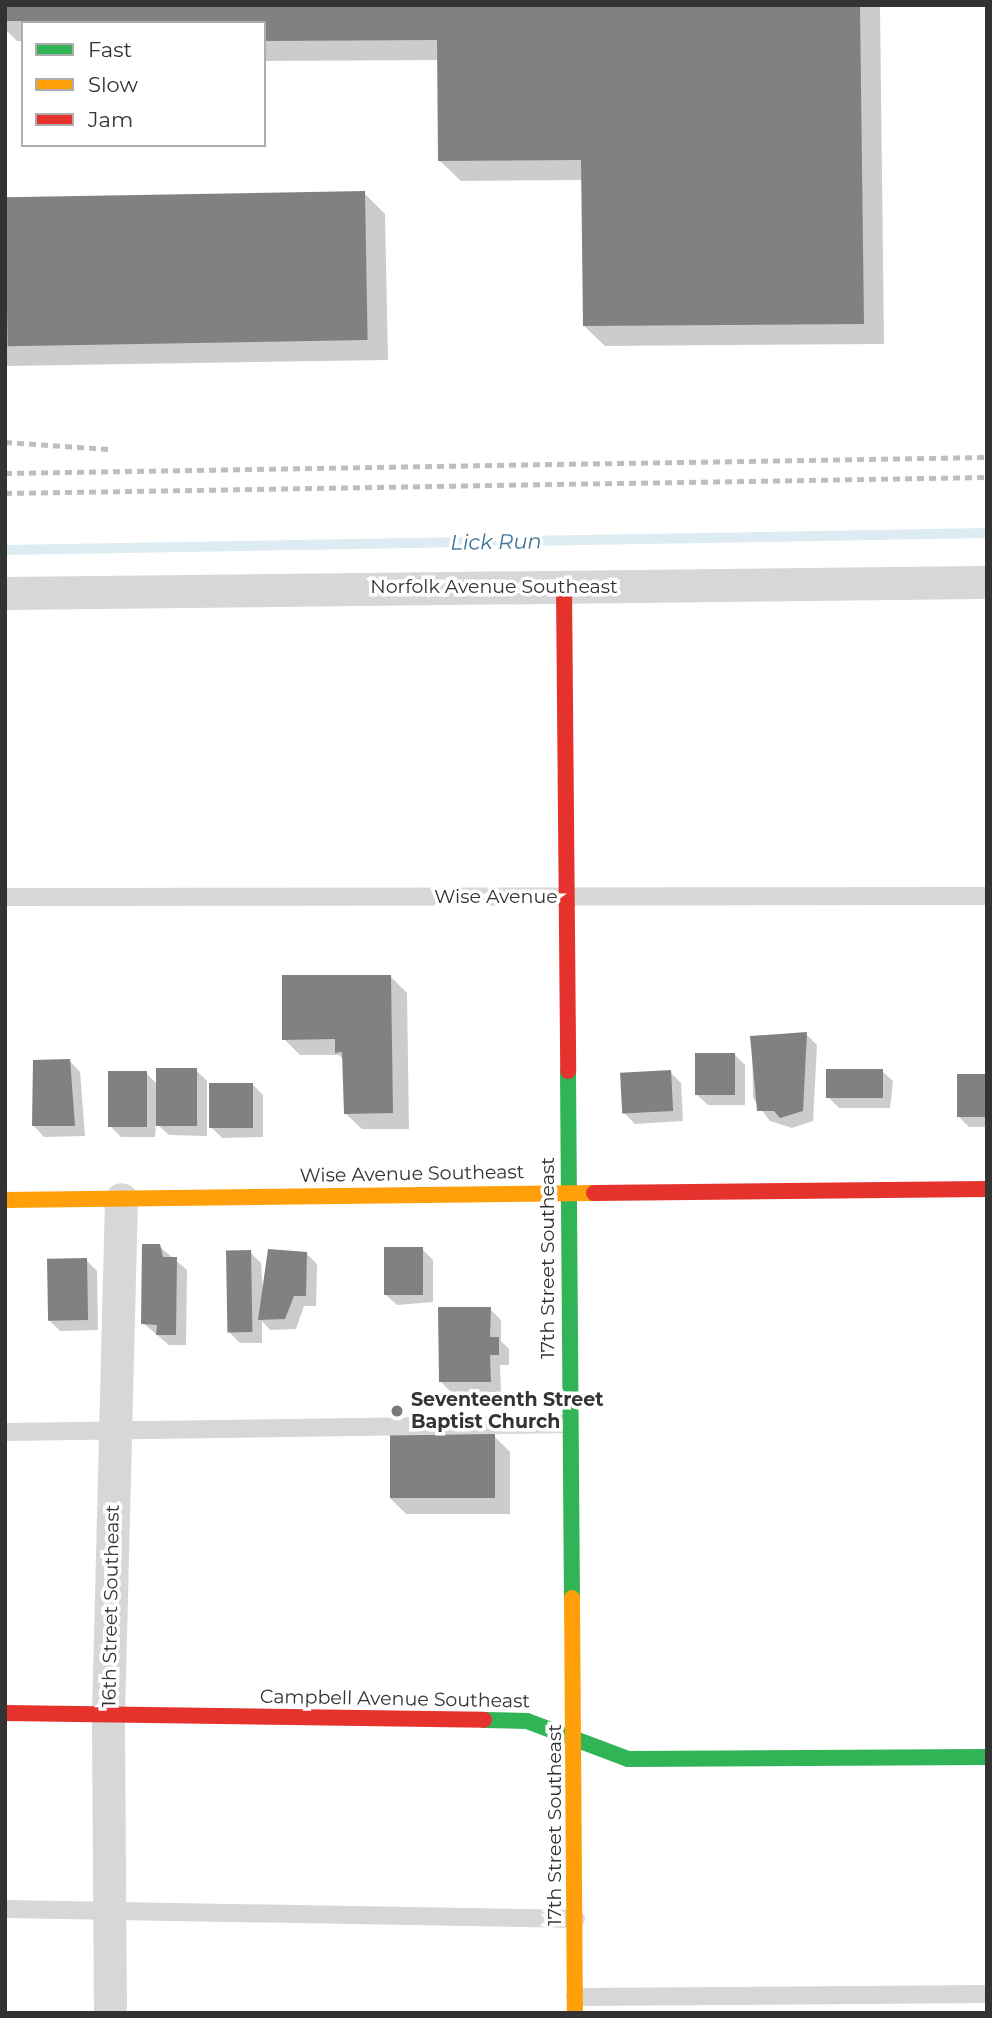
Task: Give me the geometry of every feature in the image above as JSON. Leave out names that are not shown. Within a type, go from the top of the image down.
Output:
[{"type":"street","name":"Norfolk Avenue Southeast","points":[[5,593],[984,582]]},
{"type":"street","name":"17th Street Southeast","points":[[564,587],[570,897],[569,1424],[576,1742],[575,2005]]},
{"type":"street","name":"Wise Avenue Southeast","points":[[5,1200],[987,1189]]},
{"type":"street","name":"16th Street Southeast","points":[[110,2013],[112,1911],[108,1715],[121,1199]]},
{"type":"street","name":"Campbell Avenue Southeast","points":[[5,1713],[527,1721],[576,1742],[628,1759],[987,1757]]},
{"type":"lane","name":"Wise Avenue","points":[[5,897],[987,896]]},
{"type":"lane","points":[[5,1432],[569,1424]]},
{"type":"lane","points":[[5,1909],[576,1919]]},
{"type":"lane","points":[[575,2005],[987,1994]]},
{"type":"building","points":[[5,5],[860,5],[864,324],[583,326],[581,160],[438,161],[437,40],[266,41],[266,21],[5,21]]},
{"type":"building","points":[[365,191],[368,340],[8,346],[5,197]]},
{"type":"building","points":[[282,975],[391,975],[393,1113],[344,1114],[342,1052],[335,1053],[335,1039],[282,1040]]},
{"type":"building","points":[[807,1032],[803,1111],[780,1118],[774,1111],[757,1111],[750,1036]]},
{"type":"building","points":[[695,1053],[735,1053],[735,1095],[695,1095]]},
{"type":"building","points":[[70,1059],[75,1126],[32,1126],[33,1060]]},
{"type":"building","points":[[156,1068],[197,1068],[197,1126],[156,1126]]},
{"type":"building","points":[[826,1069],[883,1069],[883,1098],[826,1098]]},
{"type":"building","points":[[671,1070],[673,1111],[622,1114],[620,1073]]},
{"type":"building","points":[[108,1071],[147,1071],[147,1127],[108,1127]]},
{"type":"building","points":[[957,1074],[987,1074],[987,1117],[957,1117]]},
{"type":"building","points":[[209,1083],[253,1083],[253,1128],[209,1128]]},
{"type":"building","points":[[142,1244],[160,1244],[163,1257],[177,1257],[176,1335],[156,1335],[157,1325],[141,1324]]},
{"type":"building","points":[[384,1247],[423,1247],[423,1295],[384,1295]]},
{"type":"building","points":[[268,1249],[307,1252],[306,1296],[294,1296],[285,1319],[258,1320]]},
{"type":"building","points":[[226,1250],[251,1250],[252,1332],[227,1332]]},
{"type":"building","points":[[87,1258],[88,1320],[48,1321],[47,1259]]},
{"type":"building","points":[[438,1307],[491,1307],[490,1337],[499,1337],[499,1355],[490,1355],[491,1382],[439,1382]]},
{"type":"building","points":[[390,1434],[495,1434],[495,1498],[390,1498]]},
{"type":"waterway","name":"Lick Run","points":[[5,550],[987,533]]},
{"type":"railway","points":[[5,442],[109,449]]},
{"type":"railway","points":[[5,473],[987,457]]},
{"type":"railway","points":[[5,493],[987,477]]},
{"type":"traffic: fast","points":[[568,1071],[572,1598]]},
{"type":"traffic: fast","points":[[484,1720],[527,1721],[628,1759],[987,1757]]},
{"type":"traffic: slow","points":[[5,1200],[594,1193]]},
{"type":"traffic: slow","points":[[572,1598],[575,2013]]},
{"type":"traffic: jam","points":[[564,587],[568,1071]]},
{"type":"traffic: jam","points":[[594,1193],[987,1189]]},
{"type":"traffic: jam","points":[[5,1713],[484,1720]]},
{"type":"place","name":"Seventeenth Street Baptist Church","points":[[397,1411]]}]
